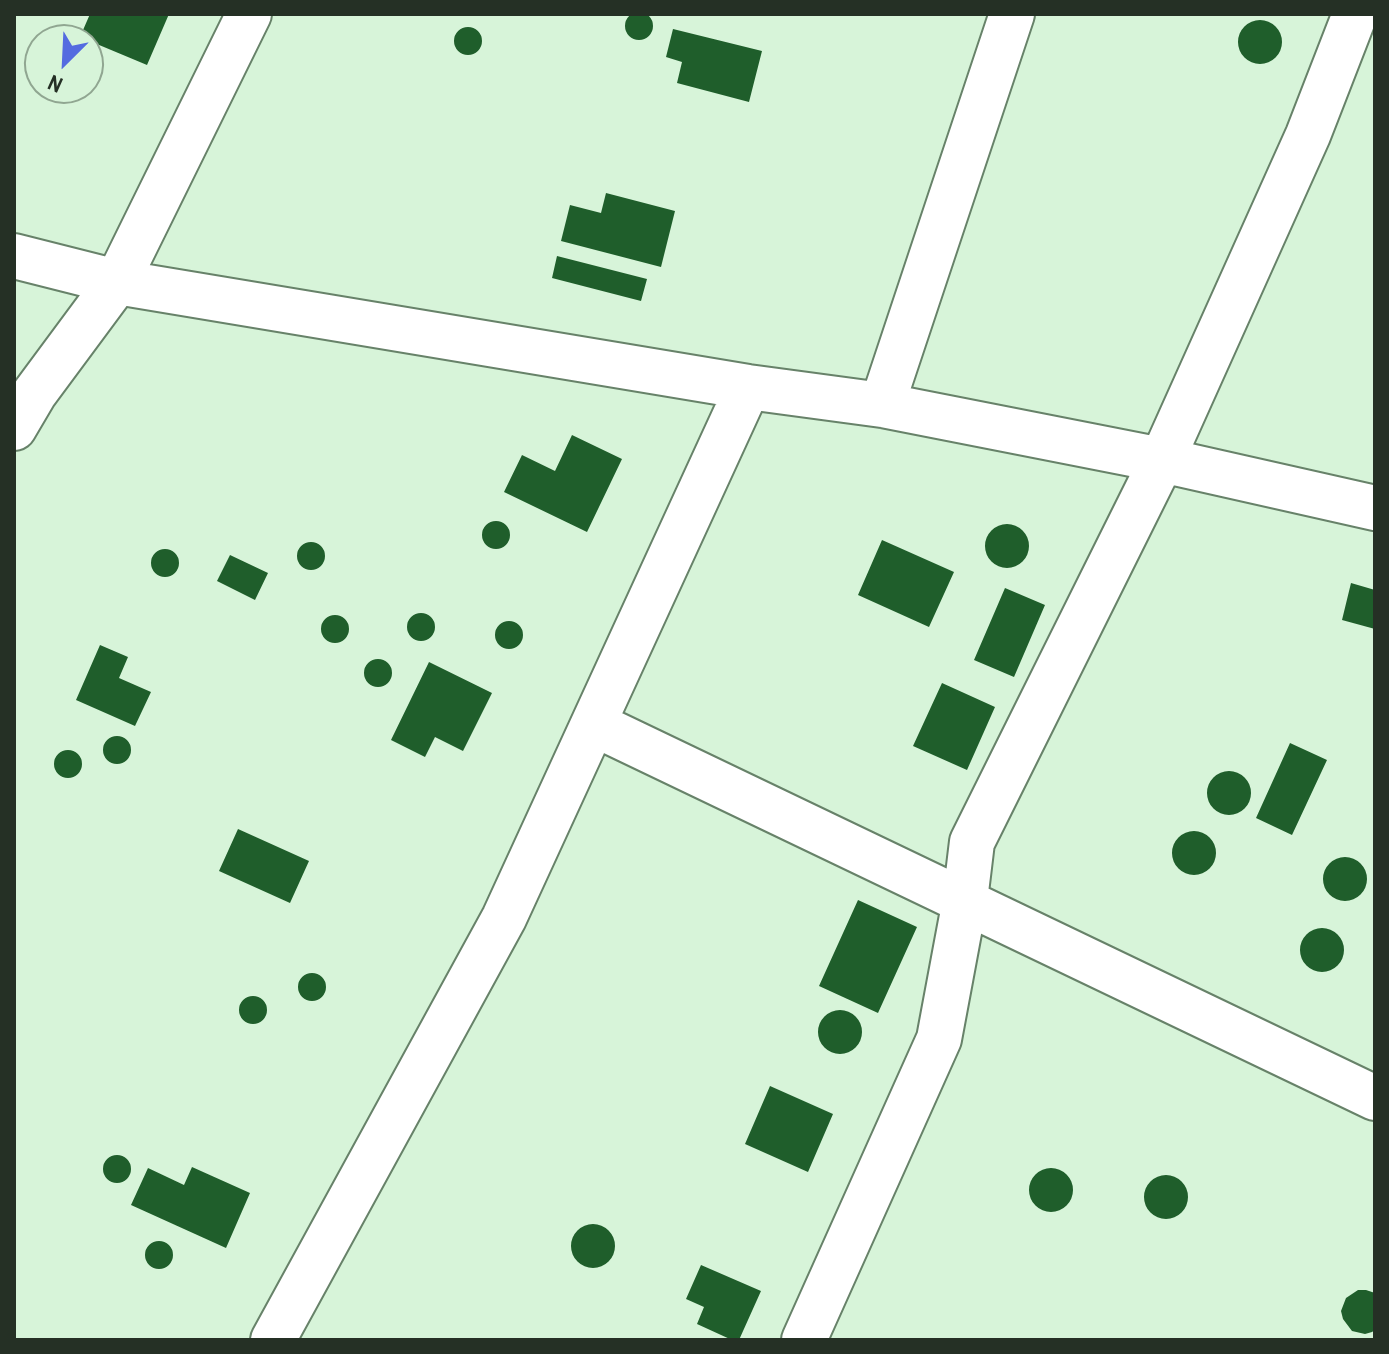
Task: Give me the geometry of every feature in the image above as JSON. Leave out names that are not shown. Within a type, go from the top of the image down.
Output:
[{"type":"street","points":[[14,428],[34,394],[117,282],[249,14]]},
{"type":"street","points":[[882,405],[1012,14]]},
{"type":"street","points":[[804,1340],[939,1039],[965,900],[972,842],[1162,460],[1308,135],[1355,14]]},
{"type":"street","points":[[14,256],[117,282],[748,387],[882,405],[1162,460],[1375,508]]},
{"type":"street","points":[[273,1340],[504,918],[748,387]]},
{"type":"street","points":[[594,724],[1375,1098]]},
{"type":"building","points":[[639,12],[649,16],[653,26],[649,36],[639,40],[629,36],[625,26],[629,16]]},
{"type":"building","points":[[90,14],[169,14],[147,65],[104,47],[104,24],[86,24]]},
{"type":"building","points":[[1260,20],[1275,27],[1282,42],[1275,57],[1260,64],[1245,57],[1238,42],[1245,27]]},
{"type":"building","points":[[468,27],[478,31],[482,41],[478,51],[468,55],[458,51],[454,41],[458,31]]},
{"type":"building","points":[[673,29],[762,51],[749,102],[677,83],[682,62],[666,57]]},
{"type":"building","points":[[606,193],[675,211],[661,267],[561,241],[570,205],[601,213]]},
{"type":"building","points":[[557,256],[647,279],[641,301],[552,278]]},
{"type":"building","points":[[572,435],[622,459],[587,532],[504,492],[522,455],[555,471]]},
{"type":"building","points":[[496,521],[506,525],[510,535],[506,545],[496,549],[486,545],[482,535],[486,525]]},
{"type":"building","points":[[1007,524],[1022,531],[1029,546],[1022,561],[1007,568],[992,561],[985,546],[992,531]]},
{"type":"building","points":[[882,540],[954,572],[929,627],[858,595]]},
{"type":"building","points":[[311,542],[321,546],[325,556],[321,566],[311,570],[301,566],[297,556],[301,546]]},
{"type":"building","points":[[165,549],[175,553],[179,563],[175,573],[165,577],[155,573],[151,563],[155,553]]},
{"type":"building","points":[[230,555],[268,573],[255,600],[217,581]]},
{"type":"building","points":[[1351,583],[1375,590],[1375,629],[1342,620]]},
{"type":"building","points":[[1005,588],[1045,605],[1014,677],[974,660]]},
{"type":"building","points":[[421,613],[431,617],[435,627],[431,637],[421,641],[411,637],[407,627],[411,617]]},
{"type":"building","points":[[335,615],[345,619],[349,629],[345,639],[335,643],[325,639],[321,629],[325,619]]},
{"type":"building","points":[[509,621],[519,625],[523,635],[519,645],[509,649],[499,645],[495,635],[499,625]]},
{"type":"building","points":[[100,645],[128,657],[119,678],[151,692],[135,726],[76,700]]},
{"type":"building","points":[[378,659],[388,663],[392,673],[388,683],[378,687],[368,683],[364,673],[368,663]]},
{"type":"building","points":[[429,662],[492,693],[463,751],[435,737],[425,757],[391,740]]},
{"type":"building","points":[[942,683],[995,707],[967,770],[913,746]]},
{"type":"building","points":[[117,736],[127,740],[131,750],[127,760],[117,764],[107,760],[103,750],[107,740]]},
{"type":"building","points":[[1290,743],[1327,760],[1292,835],[1256,818]]},
{"type":"building","points":[[68,750],[78,754],[82,764],[78,774],[68,778],[58,774],[54,764],[58,754]]},
{"type":"building","points":[[1229,771],[1244,778],[1251,793],[1244,808],[1229,815],[1214,808],[1207,793],[1214,778]]},
{"type":"building","points":[[238,829],[309,861],[290,903],[219,871]]},
{"type":"building","points":[[1194,831],[1209,838],[1216,853],[1209,868],[1194,875],[1179,868],[1172,853],[1179,838]]},
{"type":"building","points":[[1345,857],[1360,864],[1367,879],[1360,894],[1345,901],[1330,894],[1323,879],[1330,864]]},
{"type":"building","points":[[858,900],[917,927],[878,1013],[819,986]]},
{"type":"building","points":[[1322,928],[1337,935],[1344,950],[1337,965],[1322,972],[1307,965],[1300,950],[1307,935]]},
{"type":"building","points":[[312,973],[322,977],[326,987],[322,997],[312,1001],[302,997],[298,987],[302,977]]},
{"type":"building","points":[[253,996],[263,1000],[267,1010],[263,1020],[253,1024],[243,1020],[239,1010],[243,1000]]},
{"type":"building","points":[[840,1010],[855,1017],[862,1032],[855,1047],[840,1054],[825,1047],[818,1032],[825,1017]]},
{"type":"building","points":[[770,1086],[833,1114],[808,1172],[745,1144]]},
{"type":"building","points":[[117,1155],[127,1159],[131,1169],[127,1179],[117,1183],[107,1179],[103,1169],[107,1159]]},
{"type":"building","points":[[192,1167],[250,1193],[226,1248],[131,1205],[148,1168],[184,1185]]},
{"type":"building","points":[[1051,1168],[1066,1175],[1073,1190],[1066,1205],[1051,1212],[1036,1205],[1029,1190],[1036,1175]]},
{"type":"building","points":[[1166,1175],[1181,1182],[1188,1197],[1181,1212],[1166,1219],[1151,1212],[1144,1197],[1151,1182]]},
{"type":"building","points":[[593,1224],[608,1231],[615,1246],[608,1261],[593,1268],[578,1261],[571,1246],[578,1231]]},
{"type":"building","points":[[159,1241],[169,1245],[173,1255],[169,1265],[159,1269],[149,1265],[145,1255],[149,1245]]},
{"type":"building","points":[[701,1265],[761,1291],[739,1340],[732,1340],[697,1324],[704,1307],[686,1299]]},
{"type":"building","points":[[1358,1290],[1375,1293],[1375,1330],[1365,1334],[1352,1331],[1341,1311],[1346,1298]]}]
